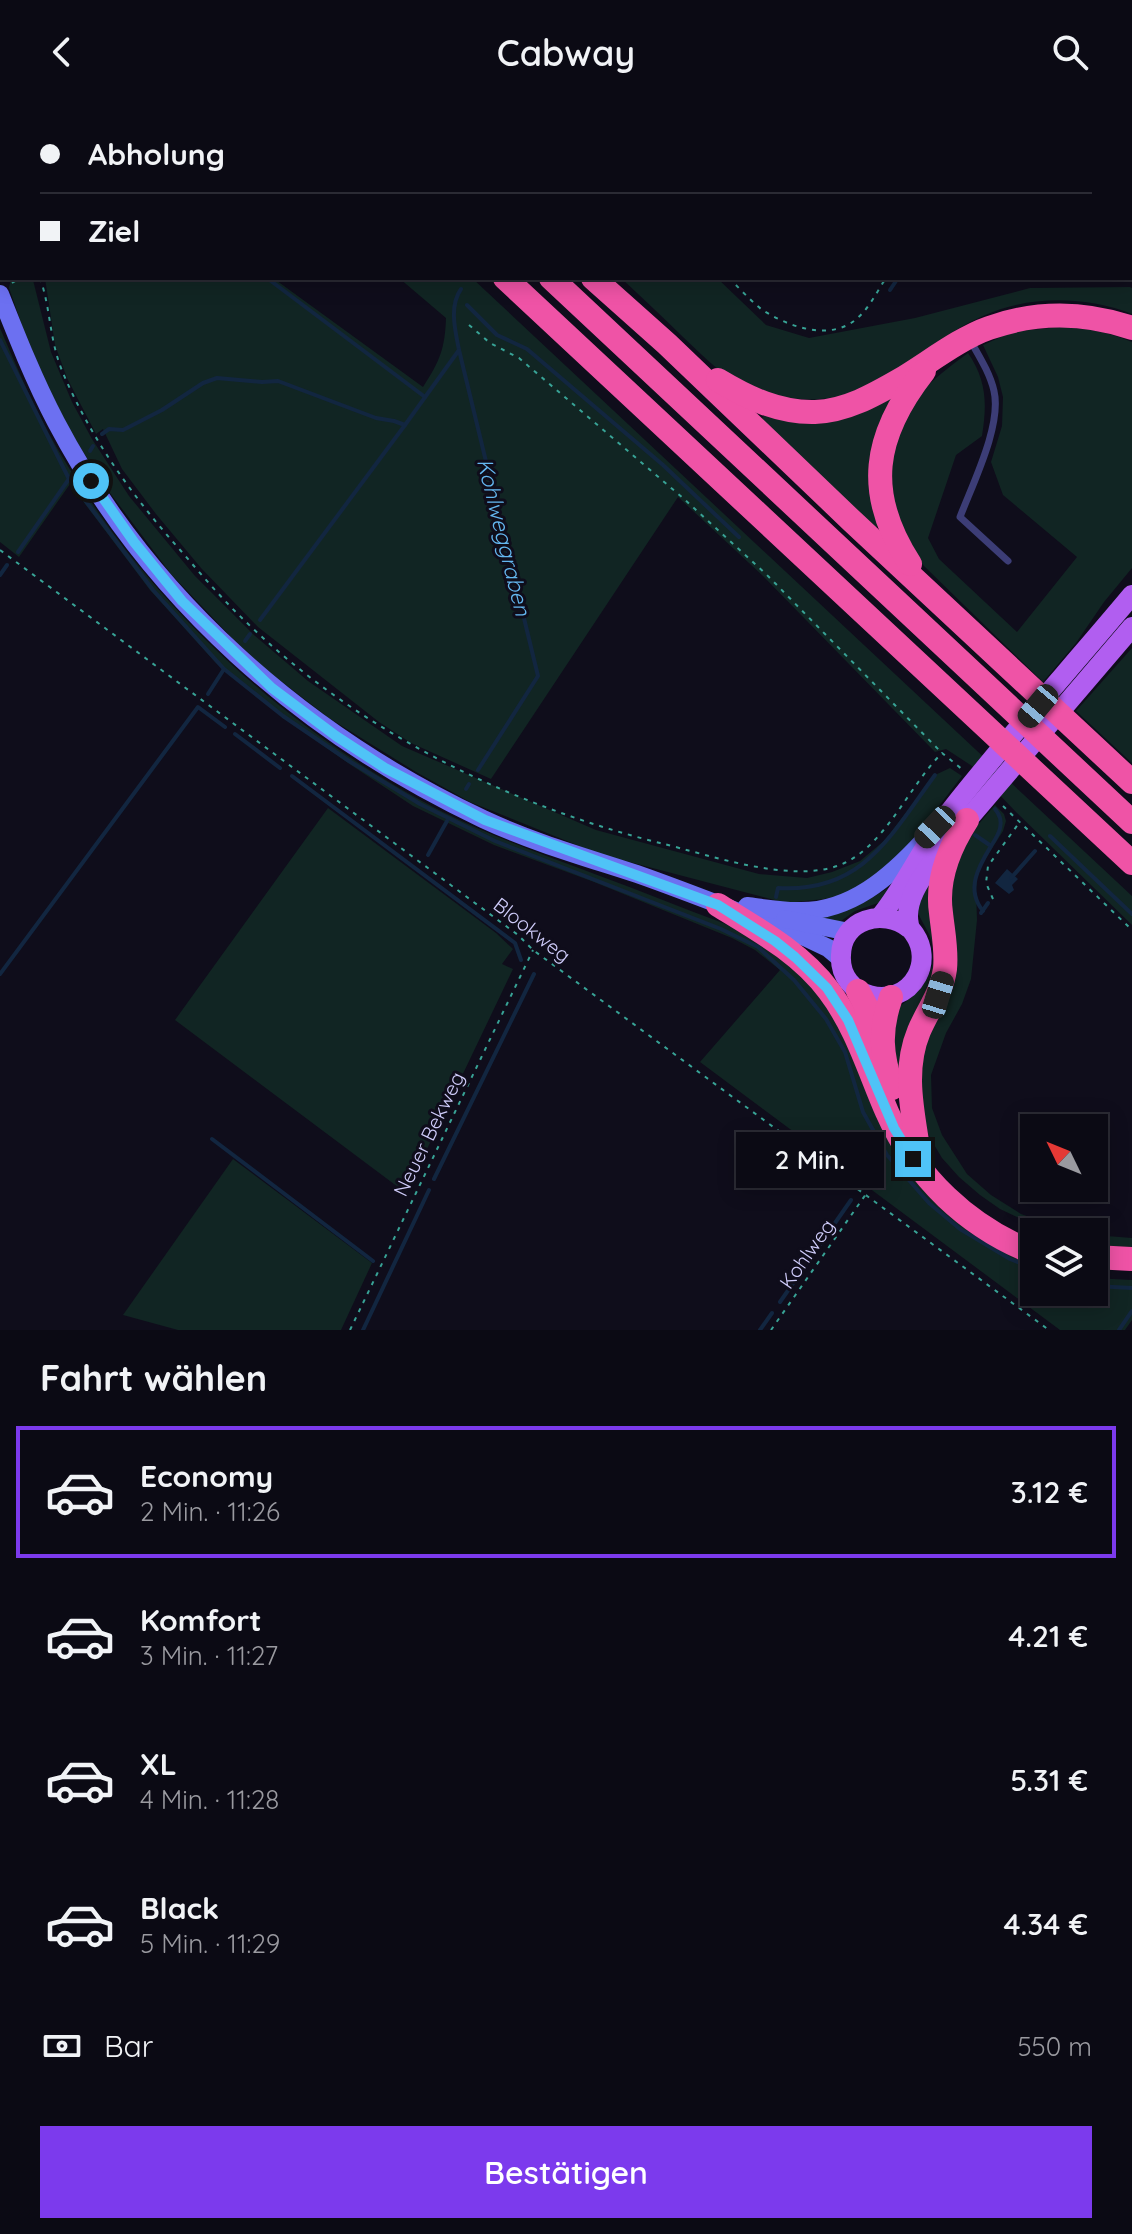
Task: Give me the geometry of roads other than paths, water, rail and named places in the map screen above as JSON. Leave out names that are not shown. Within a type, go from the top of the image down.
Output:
[{"type":"highway","points":[[507,280],[1132,863]]},
{"type":"highway","points":[[553,280],[1132,822]]},
{"type":"highway","points":[[595,280],[1132,782]]},
{"type":"highway","points":[[667,344],[715,379],[746,396],[778,408],[815,412],[845,407],[882,390],[988,329],[1048,315],[1072,315],[1132,328]]},
{"type":"highway","points":[[925,588],[897,544],[880,494],[880,466],[884,440],[894,414],[933,360]]},
{"type":"highway","points":[[917,1141],[909,1088],[912,1051],[943,977],[946,946],[940,894],[958,816]]},
{"type":"highway","points":[[718,905],[775,941],[827,988],[848,1020],[894,1128],[913,1159],[936,1188],[976,1223],[1020,1248]]},
{"type":"highway","points":[[858,991],[866,1006],[877,1084]]},
{"type":"highway","points":[[891,997],[882,1036],[883,1056],[905,1122],[944,1177],[962,1194],[1020,1232]]},
{"type":"highway","points":[[1108,1258],[1132,1259]]},
{"type":"highway","points":[[1108,1268],[1132,1269]]},
{"type":"main road","points":[[0,294],[25,359],[57,424],[91,481],[134,542],[182,601],[272,688],[385,768],[485,820],[807,938],[840,958]]},
{"type":"main road","points":[[880,917],[917,859],[958,816],[1081,671],[1132,595]]},
{"type":"main road","points":[[1081,671],[1132,627]]},
{"type":"main road","points":[[747,906],[799,911],[850,900],[891,873],[958,816]]},
{"type":"main road","points":[[909,928],[910,902],[958,816]]},
{"type":"main road","points":[[642,876],[798,922],[849,932]]},
{"type":"main road","points":[[880,917],[896,919],[909,928],[921,948],[922,956],[920,971],[906,990],[891,997],[874,997],[858,991],[847,980],[840,958],[849,932],[863,921],[880,917]]},
{"type":"lane","points":[[969,338],[991,381],[996,410],[991,434],[960,517],[1008,561]]},
{"type":"water","points":[[1007,869],[1018,879],[1009,894],[995,883]]},
{"type":"waterway","points":[[270,280],[425,397]]},
{"type":"waterway","points":[[890,290],[897,280]]},
{"type":"waterway","name":"Kohlweggraben","points":[[461,289],[454,310],[457,342],[538,676],[478,770]]},
{"type":"waterway","points":[[467,305],[497,335],[527,349],[663,465],[739,537]]},
{"type":"waterway","points":[[0,340],[69,479],[153,590],[224,669],[283,716],[420,804],[495,841],[721,929],[758,947],[794,980],[826,1019],[845,1052],[863,1112],[887,1155],[929,1203],[960,1229],[1020,1263]]},
{"type":"waterway","points":[[260,620],[459,350]]},
{"type":"waterway","points":[[102,434],[109,429],[123,430],[162,410],[203,383],[217,378],[278,381],[376,418],[405,425]]},
{"type":"waterway","points":[[90,451],[93,446]]},
{"type":"waterway","points":[[18,552],[71,476]]},
{"type":"waterway","points":[[0,575],[7,565]]},
{"type":"waterway","points":[[245,641],[250,634]]},
{"type":"waterway","points":[[208,694],[224,669]]},
{"type":"waterway","points":[[0,974],[198,707],[225,727]]},
{"type":"waterway","points":[[235,734],[280,768]]},
{"type":"waterway","points":[[776,897],[778,888],[807,887],[832,881],[872,856],[904,819],[935,775]]},
{"type":"waterway","points":[[292,776],[515,943],[521,960]]},
{"type":"waterway","name":"Kohlweggraben","points":[[466,789],[469,784]]},
{"type":"waterway","points":[[991,846],[1001,823],[995,809]]},
{"type":"waterway","name":"Kohlweggraben","points":[[428,855],[447,821]]},
{"type":"waterway","points":[[975,835],[991,846],[978,870],[974,886],[983,911]]},
{"type":"waterway","points":[[1050,836],[1132,914]]},
{"type":"waterway","points":[[1011,878],[1035,851]]},
{"type":"waterway","points":[[981,913],[988,903]]},
{"type":"waterway","name":"Kohlweggraben","points":[[434,1179],[534,974]]},
{"type":"waterway","points":[[212,1139],[373,1261]]},
{"type":"waterway","name":"Kohlweggraben","points":[[363,1330],[429,1190]]},
{"type":"waterway","points":[[780,1302],[851,1200]]},
{"type":"waterway","points":[[1108,1287],[1132,1288]]},
{"type":"waterway","points":[[1119,1330],[1132,1311]]},
{"type":"waterway","points":[[760,1330],[772,1313]]}]
